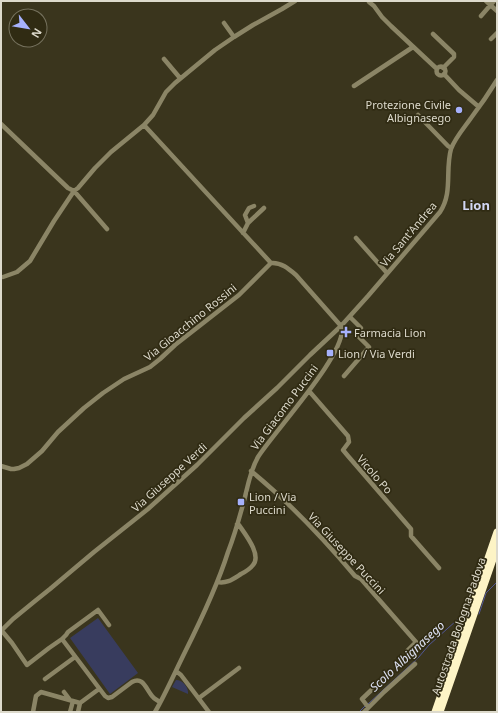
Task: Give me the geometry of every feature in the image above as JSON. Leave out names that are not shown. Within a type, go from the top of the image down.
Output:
[{"type":"highway","name":"Autostrada Bologna-Padova","points":[[435,712],[497,532]]},
{"type":"highway","name":"Autostrada Bologna-Padova","points":[[440,712],[497,548]]},
{"type":"street","points":[[3,277],[17,272],[30,261],[74,191],[111,152],[144,125],[156,110],[166,92],[180,78],[234,37],[295,1]]},
{"type":"street","points":[[486,1],[497,12]]},
{"type":"street","points":[[481,16],[494,1]]},
{"type":"street","points":[[371,2],[382,17],[437,69],[436,71],[438,75],[442,76],[444,74]]},
{"type":"street","points":[[224,23],[234,37]]},
{"type":"street","points":[[491,39],[497,33]]},
{"type":"street","points":[[433,34],[454,54],[454,57],[443,68],[440,67],[437,69]]},
{"type":"street","points":[[354,86],[413,47]]},
{"type":"street","points":[[164,59],[180,78]]},
{"type":"street","points":[[443,68],[445,70],[444,74],[459,90],[479,107]]},
{"type":"street","name":"Via Sant'Andrea","points":[[341,326],[444,206],[447,194],[450,156],[456,138],[497,80]]},
{"type":"street","points":[[418,115],[448,146],[452,148]]},
{"type":"street","points":[[1,124],[68,188],[74,191],[107,229]]},
{"type":"street","points":[[144,125],[271,263],[278,263],[296,275],[341,326]]},
{"type":"street","points":[[248,223],[245,214],[249,208],[254,206]]},
{"type":"street","points":[[242,233],[248,223],[264,208]]},
{"type":"street","points":[[356,238],[387,273]]},
{"type":"street","name":"Via Gioacchino Rossini","points":[[1,466],[11,470],[27,464],[42,451],[58,432],[84,408],[124,379],[150,367],[175,345],[239,295],[271,263]]},
{"type":"street","points":[[344,376],[369,347],[358,336],[361,328],[350,317]]},
{"type":"street","name":"Via Giacomo Puccini","points":[[155,712],[205,612],[217,582],[237,524],[255,462],[263,449],[309,391],[327,365],[342,334],[341,326]]},
{"type":"street","name":"Via Giuseppe Verdi","points":[[1,631],[30,604],[167,493],[341,326]]},
{"type":"street","name":"Vicolo Po","points":[[309,391],[348,436],[349,442],[343,450],[412,529],[411,536],[439,568]]},
{"type":"street","name":"Via Giuseppe Puccini","points":[[252,472],[316,531],[355,576],[361,579],[416,642],[407,651]]},
{"type":"street","points":[[217,582],[224,583],[233,580],[250,568],[255,562],[256,557],[254,550],[237,524]]},
{"type":"street","points":[[1,631],[12,643],[27,665],[62,640],[68,632],[98,610],[110,625]]},
{"type":"street","points":[[62,640],[105,696],[110,698],[132,682],[139,680],[152,697],[160,702]]},
{"type":"street","points":[[45,679],[75,657]]},
{"type":"street","points":[[364,712],[367,706],[415,664]]},
{"type":"street","points":[[199,698],[239,668]]},
{"type":"street","points":[[176,671],[181,675],[209,712]]},
{"type":"street","points":[[367,706],[362,699],[384,677]]},
{"type":"street","points":[[78,712],[80,703],[99,689]]},
{"type":"street","points":[[33,712],[36,696],[41,692],[80,703]]},
{"type":"street","points":[[64,692],[71,701],[70,712]]},
{"type":"shaded area","points":[[98,618],[138,673],[110,694],[70,638]]},
{"type":"shaded area","points":[[176,680],[181,681],[185,685],[188,689],[188,694],[172,687]]},
{"type":"waterway","name":"Scolo Albignasego","points":[[479,614],[486,593],[497,582]]},
{"type":"waterway","name":"Scolo Albignasego","points":[[368,704],[418,658],[429,645],[465,613]]},
{"type":"waterway","name":"Scolo Albignasego","points":[[359,712],[365,706]]},
{"type":"place","name":"Protezione Civile Albignasego","points":[[459,110]]},
{"type":"place","name":"Farmacia Lion","points":[[346,332]]},
{"type":"place","name":"Lion / Via Verdi","points":[[330,353]]},
{"type":"place","name":"Lion / Via Puccini","points":[[241,502]]},
{"type":"district","name":"Lion","points":[[476,205]]}]
